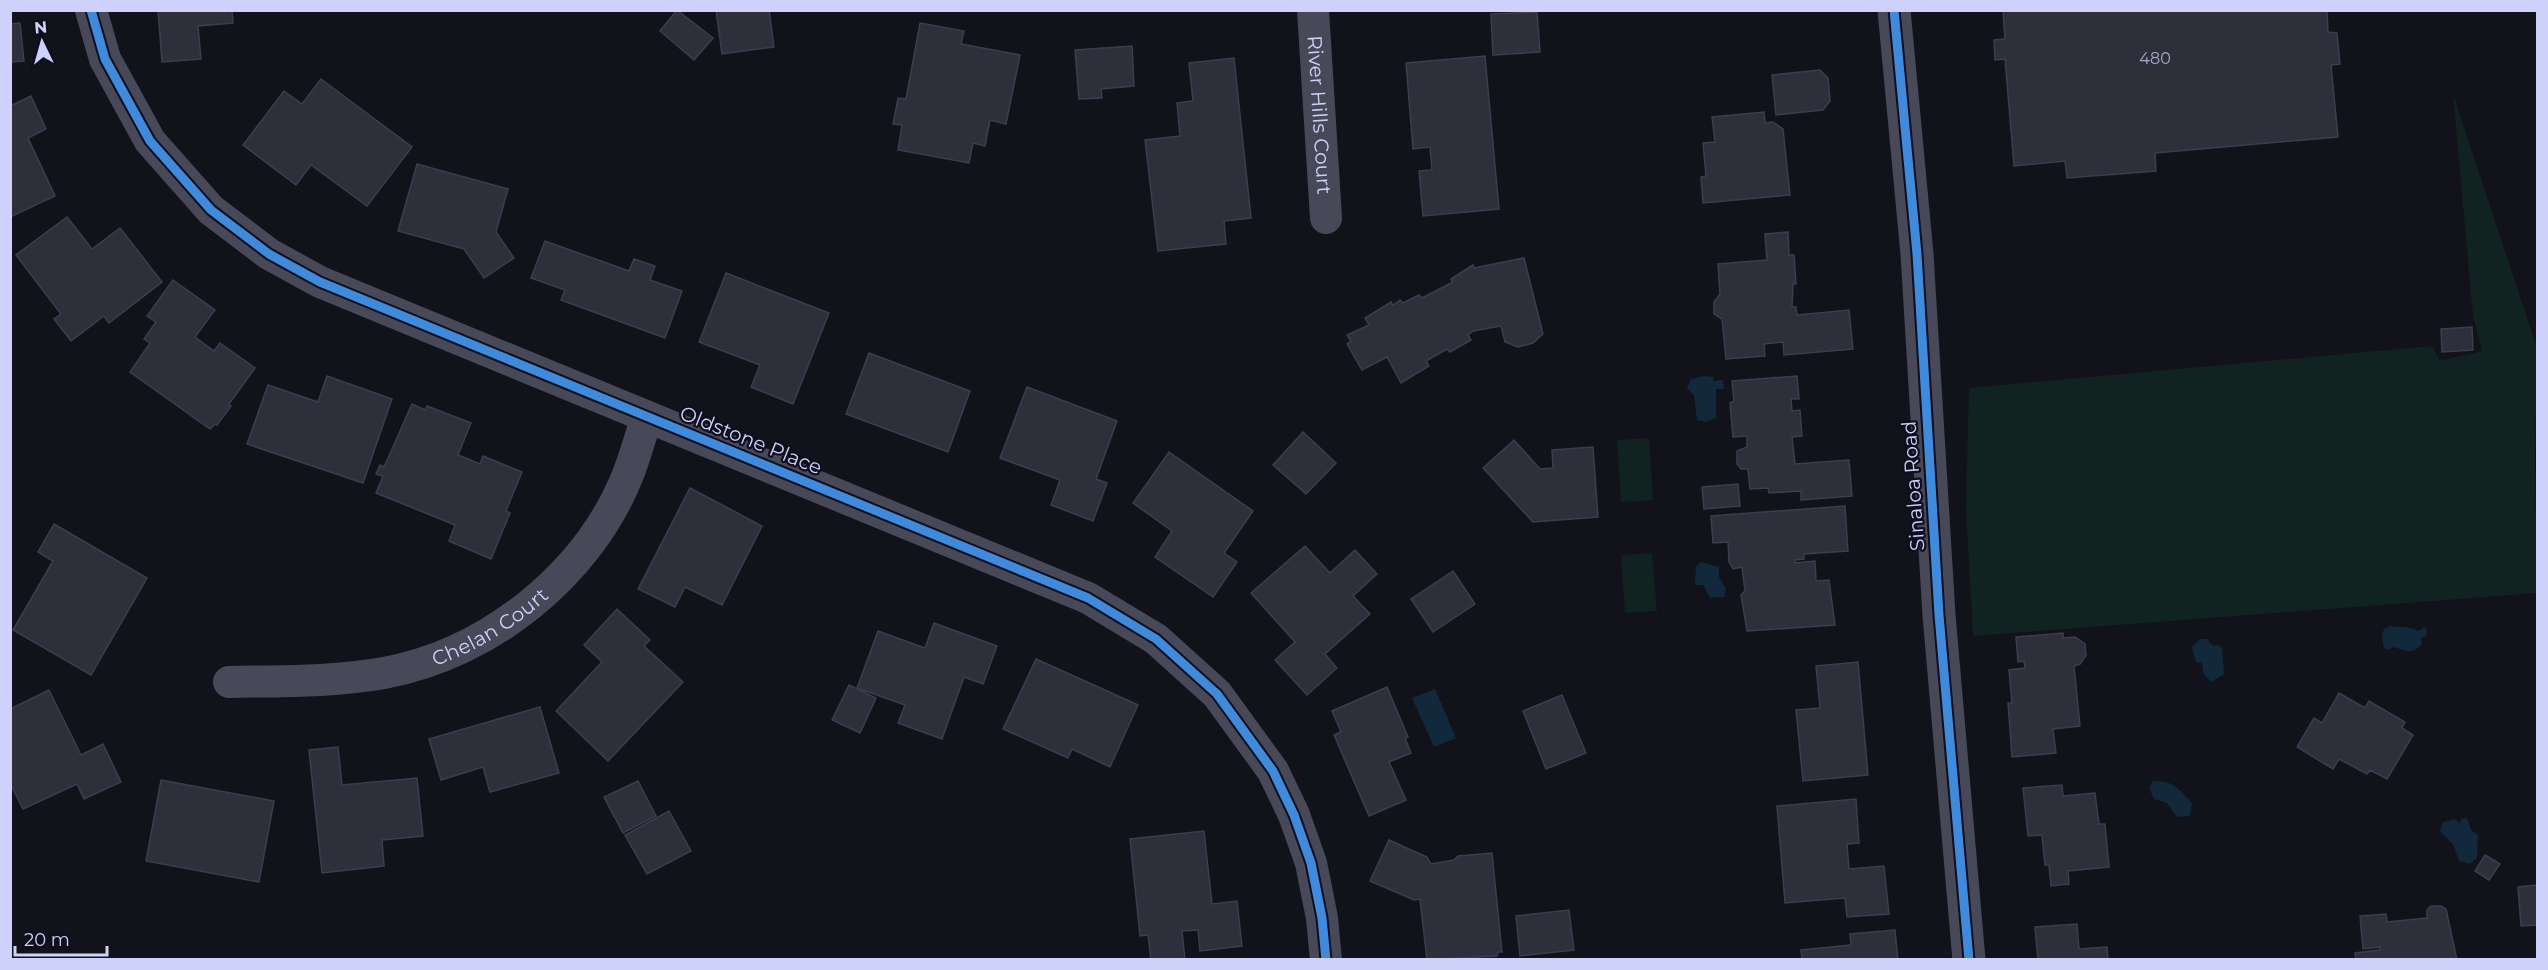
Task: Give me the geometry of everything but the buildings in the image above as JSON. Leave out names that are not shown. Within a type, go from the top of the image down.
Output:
[{"type":"street","name":"Oldstone Place","points":[[91,10],[105,59],[150,141],[211,210],[268,254],[320,282],[1088,598],[1156,639],[1217,693],[1273,771],[1294,815],[1311,863],[1322,918],[1326,960]]},
{"type":"street","name":"River Hills Court","points":[[1313,10],[1326,218]]},
{"type":"street","name":"Sinaloa Road","points":[[1894,10],[1917,254],[1939,615],[1970,960]]},
{"type":"street","name":"Chelan Court","points":[[230,682],[321,679],[385,673],[447,654],[504,624],[554,584],[596,535],[627,478],[647,417]]},
{"type":"green space","points":[[2453,94],[2537,348],[2535,459],[2537,593],[1973,636],[1966,508],[1969,388],[2432,346],[2440,361],[2482,351],[2473,316]]},
{"type":"green space","points":[[1649,438],[1653,500],[1621,502],[1617,440]]},
{"type":"green space","points":[[1652,553],[1657,611],[1625,613],[1621,555]]},
{"type":"water","points":[[1704,376],[1714,377],[1713,381],[1723,380],[1724,389],[1716,389],[1716,418],[1706,422],[1697,420],[1694,395],[1687,388],[1691,379]]},
{"type":"water","points":[[1701,562],[1719,567],[1719,577],[1726,589],[1724,597],[1710,598],[1703,585],[1695,585],[1696,567]]},
{"type":"water","points":[[2390,626],[2408,627],[2419,631],[2424,627],[2427,630],[2426,637],[2421,638],[2422,644],[2412,651],[2394,647],[2388,650],[2383,646],[2382,633]]},
{"type":"water","points":[[2200,639],[2207,639],[2213,646],[2218,645],[2222,648],[2224,674],[2212,682],[2204,675],[2202,663],[2196,662],[2192,647]]},
{"type":"water","points":[[1435,689],[1456,738],[1434,747],[1412,698]]},
{"type":"water","points":[[2153,781],[2166,782],[2180,790],[2192,803],[2190,816],[2177,817],[2167,803],[2154,799],[2149,788]]},
{"type":"water","points":[[2467,818],[2471,830],[2478,835],[2477,858],[2470,864],[2459,861],[2453,844],[2440,831],[2443,822],[2454,819],[2460,823],[2461,819]]},
{"type":"cycle path","points":[[91,10],[105,59],[150,141],[211,210],[269,254],[320,282],[1088,598],[1156,639],[1217,694],[1273,771],[1294,815],[1311,863],[1322,918],[1326,960]]},
{"type":"cycle path","points":[[1894,10],[1917,254],[1939,615],[1969,960]]}]
